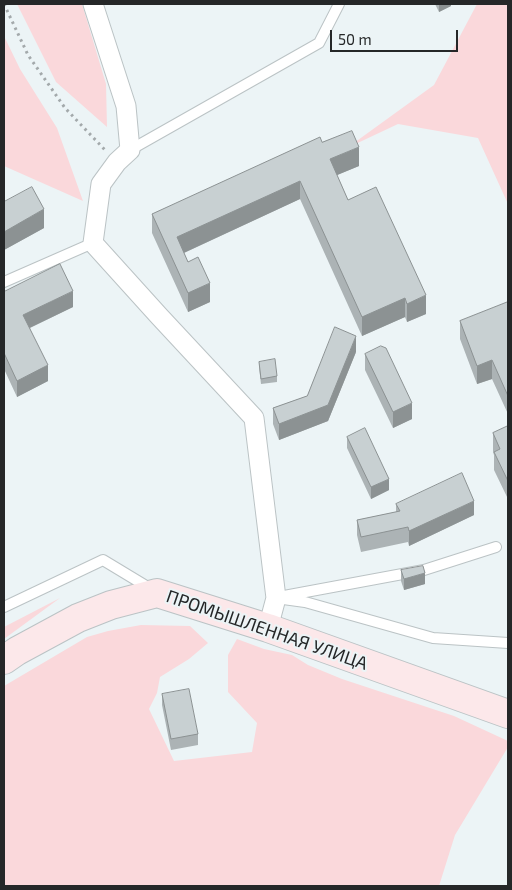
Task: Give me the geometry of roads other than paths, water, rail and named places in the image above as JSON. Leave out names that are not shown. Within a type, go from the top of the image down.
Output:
[{"type":"main road","name":"ПРОМЫШЛЕННАЯ УЛИЦА","points":[[4,660],[78,618],[111,605],[157,593],[268,628],[508,714]]},
{"type":"street","points":[[93,4],[126,106],[124,156],[101,184],[93,243],[158,316],[254,418],[276,598],[268,628]]},
{"type":"lane","points":[[124,156],[319,43],[339,4]]},
{"type":"lane","points":[[4,282],[93,243]]},
{"type":"lane","points":[[276,598],[424,570],[496,547]]},
{"type":"lane","points":[[4,608],[103,560],[157,593]]},
{"type":"lane","points":[[276,598],[305,602],[433,638],[508,643]]}]
